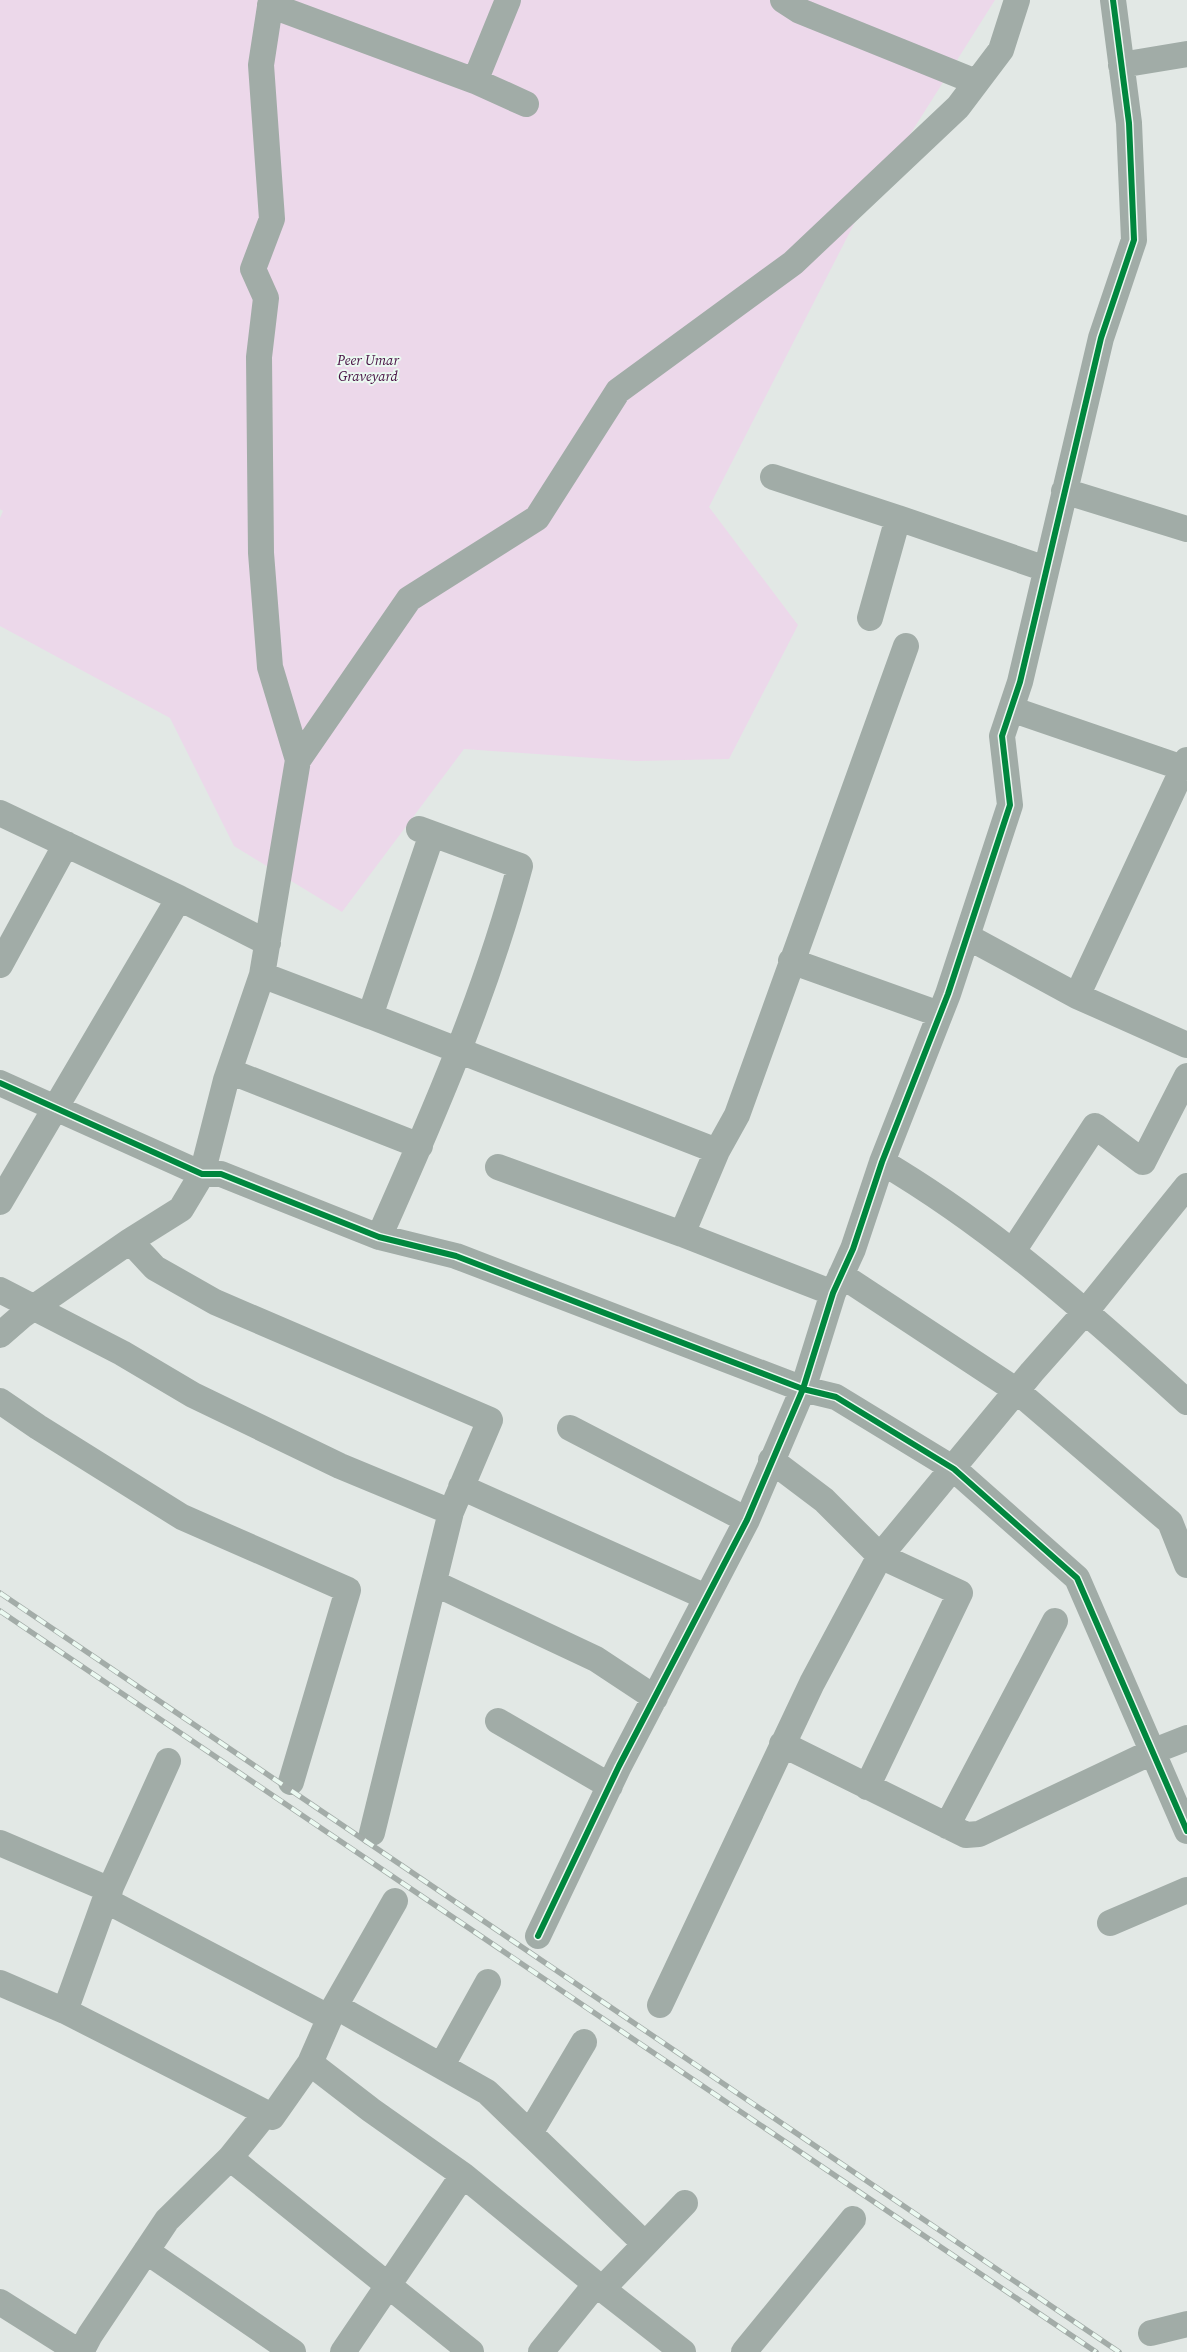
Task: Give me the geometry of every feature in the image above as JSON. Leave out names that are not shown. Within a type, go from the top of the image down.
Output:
[{"type":"street","points":[[475,81],[508,0]]},
{"type":"street","points":[[783,0],[800,11],[976,82]]},
{"type":"street","points":[[0,1335],[35,1307],[130,1241],[182,1209],[202,1174],[229,1071],[262,976],[298,760],[409,599],[537,518],[618,391],[793,262],[958,107],[1001,50],[1017,0]]},
{"type":"street","points":[[538,1936],[610,1786],[706,1596],[747,1520],[771,1460],[803,1389],[837,1284],[968,937],[1010,806],[1002,736],[1020,682],[1102,338],[1134,240],[1129,123],[1113,0]]},
{"type":"street","points":[[298,760],[270,667],[261,553],[259,357],[266,298],[253,269],[272,219],[261,65],[270,2],[475,81],[526,104]]},
{"type":"street","points":[[1121,65],[1187,54]]},
{"type":"street","points":[[773,477],[1046,569]]},
{"type":"street","points":[[1064,491],[1187,529]]},
{"type":"street","points":[[870,618],[898,518]]},
{"type":"street","points":[[682,1234],[717,1151],[737,1115],[906,646]]},
{"type":"street","points":[[1011,709],[1185,764],[1076,996]]},
{"type":"street","points":[[0,813],[179,898],[268,943]]},
{"type":"street","points":[[370,1016],[426,831],[520,866],[503,931],[459,1051],[420,1146],[379,1237]]},
{"type":"street","points":[[0,965],[66,844]]},
{"type":"street","points":[[0,1202],[179,898]]},
{"type":"street","points":[[968,937],[1076,996],[1187,1045]]},
{"type":"street","points":[[791,961],[940,1014]]},
{"type":"street","points":[[262,976],[717,1151]]},
{"type":"street","points":[[229,1071],[420,1146]]},
{"type":"street","points":[[1013,1251],[1095,1126],[1143,1162],[1187,1076]]},
{"type":"street","points":[[0,1083],[202,1174],[221,1174],[379,1237],[456,1256],[803,1389],[836,1397],[954,1469],[1077,1578],[1154,1751],[1187,1831]]},
{"type":"street","points":[[882,1162],[932,1191],[1013,1251],[1086,1311],[1187,1402]]},
{"type":"street","points":[[498,1167],[682,1234],[837,1284],[1017,1391],[1170,1522],[1187,1565]]},
{"type":"street","points":[[660,2005],[782,1744],[812,1683],[880,1556],[1086,1311],[1187,1186]]},
{"type":"street","points":[[130,1241],[155,1268],[216,1302],[490,1420],[451,1512],[372,1833]]},
{"type":"street","points":[[0,1290],[122,1353],[193,1395],[340,1466],[451,1512]]},
{"type":"street","points":[[0,1401],[182,1518],[348,1590],[291,1782]]},
{"type":"street","points":[[570,1428],[747,1520]]},
{"type":"street","points":[[771,1460],[824,1500],[880,1556],[960,1593],[867,1787]]},
{"type":"street","points":[[461,1487],[706,1596]]},
{"type":"street","points":[[434,1584],[596,1659],[655,1698]]},
{"type":"street","points":[[947,1826],[1055,1621]]},
{"type":"street","points":[[498,1721],[610,1786]]},
{"type":"street","points":[[782,1744],[966,1835],[979,1834],[1154,1751],[1187,1738]]},
{"type":"street","points":[[66,2011],[107,1895],[168,1761]]},
{"type":"street","points":[[0,1842],[333,2012],[442,2065],[487,2092],[645,2244]]},
{"type":"street","points":[[1110,1923],[1187,1890]]},
{"type":"street","points":[[0,1983],[66,2011],[272,2117],[310,2063],[333,2012],[396,1901]]},
{"type":"street","points":[[442,2065],[488,1982]]},
{"type":"street","points":[[530,2132],[584,2042]]},
{"type":"street","points":[[310,2063],[371,2110],[463,2175],[683,2352]]},
{"type":"street","points":[[0,2302],[80,2352],[167,2220],[230,2158],[266,2113]]},
{"type":"street","points":[[230,2158],[471,2352]]},
{"type":"street","points":[[342,2352],[463,2175]]},
{"type":"street","points":[[540,2352],[599,2286],[645,2244],[685,2203]]},
{"type":"street","points":[[744,2352],[853,2219]]},
{"type":"street","points":[[146,2251],[293,2352]]},
{"type":"street","points":[[1151,2333],[1187,2324]]},
{"type":"green space","name":"Peer Umar Graveyard","points":[[0,0],[995,0],[856,220],[709,507],[798,625],[729,759],[636,761],[464,749],[342,912],[234,846],[170,718],[0,626],[0,518],[3,511],[0,509]]},
{"type":"railway","points":[[0,1593],[1119,2352]]},
{"type":"railway","points":[[0,1611],[1096,2352]]},
{"type":"cycle path","points":[[538,1936],[619,1766],[747,1520],[803,1389],[833,1293],[853,1249],[882,1162],[948,994],[1010,805],[1002,736],[1020,682],[1101,338],[1134,240],[1129,123],[1113,0]]},
{"type":"cycle path","points":[[0,1083],[202,1174],[221,1174],[379,1237],[456,1256],[803,1389],[836,1397],[954,1469],[1077,1578],[1187,1831]]}]
